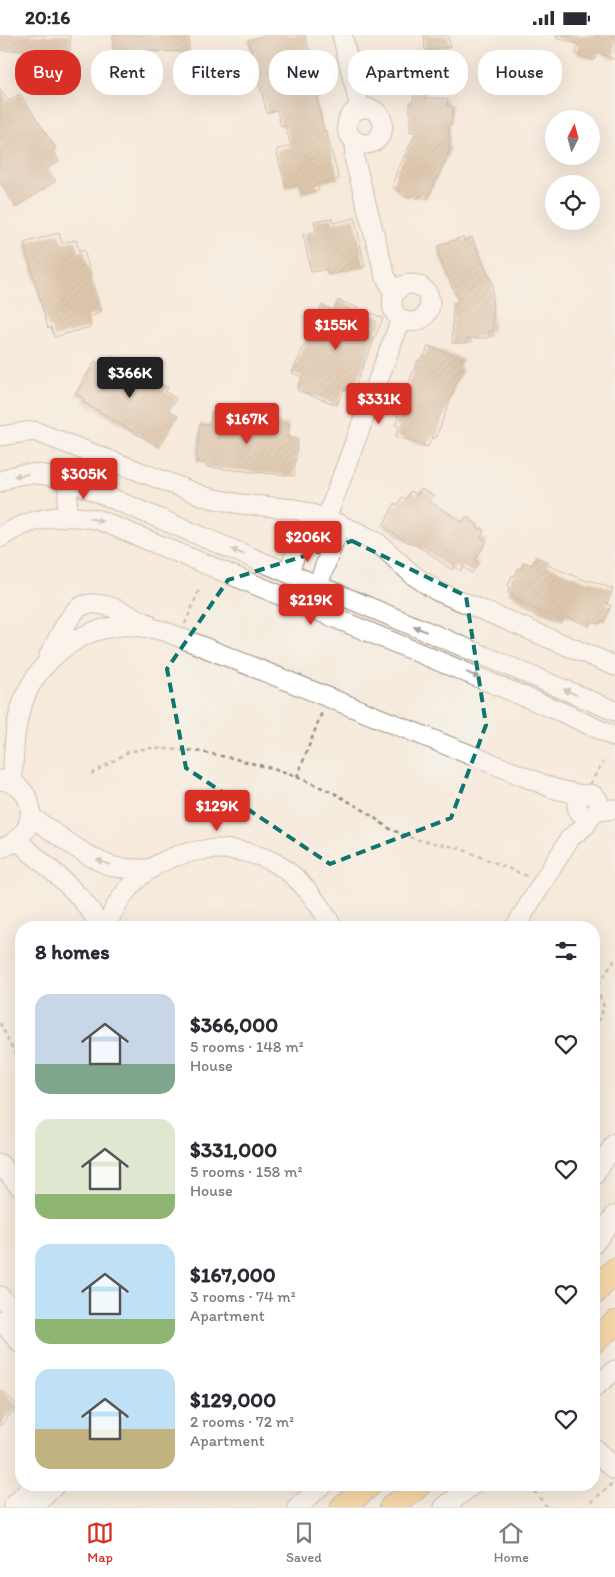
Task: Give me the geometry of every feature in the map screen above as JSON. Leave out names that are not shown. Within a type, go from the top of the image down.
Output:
[{"type":"main road","points":[[600,1336],[615,1323]]},
{"type":"main road","points":[[343,1507],[362,1491]]},
{"type":"main road","points":[[392,1507],[412,1491]]},
{"type":"street","points":[[342,35],[360,108]]},
{"type":"street","points":[[360,108],[376,112],[383,125],[380,135],[372,142],[366,144],[356,141],[349,134],[347,124],[351,114],[360,108]]},
{"type":"street","points":[[356,141],[354,158],[385,275],[394,294]]},
{"type":"street","points":[[410,284],[422,288],[429,298],[428,311],[419,320],[407,321],[401,319],[393,310],[392,299],[394,294],[398,289],[410,284]]},
{"type":"street","points":[[318,585],[326,519],[401,319]]},
{"type":"street","points":[[0,436],[34,431],[206,497],[231,503],[278,507],[326,519],[370,537],[413,575],[438,591],[615,666]]},
{"type":"street","points":[[0,482],[8,477],[29,474],[52,475],[69,481],[615,711]]},
{"type":"street","points":[[66,516],[69,481]]},
{"type":"street","points":[[0,538],[32,521],[49,517],[66,516],[91,519],[115,526],[566,714],[615,737]]},
{"type":"street","points":[[288,573],[326,519]]},
{"type":"street","points":[[0,848],[18,841],[28,826],[30,816],[30,807],[26,797],[20,789],[6,782],[21,707],[70,617],[76,609],[85,604],[94,603],[104,605],[555,789],[591,806],[615,799]]},
{"type":"street","points":[[92,633],[104,605]]},
{"type":"street","points":[[70,617],[92,633]]},
{"type":"street","points":[[38,673],[62,649],[92,633],[121,626],[143,626],[172,634]]},
{"type":"street","points":[[518,921],[570,838],[586,825],[591,806]]},
{"type":"street","points":[[30,816],[97,860],[114,867],[150,869]]},
{"type":"street","points":[[18,841],[88,906],[97,921]]},
{"type":"street","points":[[109,921],[114,909],[130,887],[150,869],[180,854],[212,849],[245,851],[276,863],[302,883],[329,921]]},
{"type":"street","points":[[600,1167],[615,1143]]},
{"type":"street","points":[[0,1164],[15,1181]]},
{"type":"street","points":[[600,1236],[615,1215]]},
{"type":"street","points":[[0,1296],[15,1327]]},
{"type":"street","points":[[600,1383],[615,1370]]},
{"type":"street","points":[[600,1454],[615,1470]]},
{"type":"street","points":[[13,1507],[28,1491]]},
{"type":"street","points":[[34,1507],[49,1491]]},
{"type":"street","points":[[298,1507],[315,1491]]},
{"type":"street","points":[[444,1507],[465,1491]]},
{"type":"path","points":[[172,634],[199,590]]},
{"type":"path","points":[[297,777],[328,697]]},
{"type":"path","points":[[91,773],[128,752],[149,748],[196,751],[232,758],[297,777],[334,793],[365,811],[390,829],[415,839],[459,848],[543,882]]},
{"type":"path","points":[[591,806],[603,762]]},
{"type":"path","points":[[600,981],[615,960]]},
{"type":"path","points":[[600,997],[604,1007],[600,1019]]},
{"type":"path","points":[[0,1023],[15,1051]]},
{"type":"path","points":[[585,1507],[615,1482]]},
{"type":"path","points":[[534,1491],[547,1507]]},
{"type":"highlighted area","points":[[352,541],[466,596],[486,725],[451,818],[330,864],[186,768],[167,669],[228,580]]},
{"type":"building","points":[[0,35],[70,35],[70,50],[0,50]]},
{"type":"building","points":[[113,35],[189,35],[189,50],[173,50],[173,52],[113,50]]},
{"type":"building","points":[[267,35],[305,35],[309,50],[269,50],[269,95],[325,95],[316,97],[339,179],[317,184],[319,190],[302,194],[299,184],[286,188],[276,150],[291,146],[285,126],[281,127],[277,110],[267,113],[259,82],[259,50],[251,50],[248,40]]},
{"type":"building","points":[[424,35],[448,35],[450,47],[425,50]]},
{"type":"building","points":[[556,35],[615,35],[615,60],[598,52],[594,60],[576,54],[578,44],[556,38]]},
{"type":"building","points":[[0,89],[8,101],[21,95],[56,148],[53,151],[59,161],[47,169],[56,181],[16,207],[0,183]]},
{"type":"building","points":[[414,95],[426,95],[425,98],[448,99],[447,106],[453,106],[451,124],[449,124],[449,153],[427,199],[419,195],[417,199],[410,195],[409,198],[400,194],[401,191],[392,187],[396,173],[416,132],[410,132],[410,102],[413,102]]},
{"type":"building","points":[[332,218],[333,223],[355,218],[365,267],[328,275],[327,269],[311,272],[303,234],[316,232],[314,221]]},
{"type":"building","points":[[59,233],[62,243],[76,240],[79,252],[84,250],[101,313],[88,317],[90,327],[54,337],[51,327],[48,328],[24,243]]},
{"type":"building","points":[[463,237],[464,241],[472,237],[492,283],[493,331],[489,331],[489,338],[467,338],[467,343],[452,343],[453,304],[459,303],[438,254],[440,253],[437,247]]},
{"type":"building","points":[[338,300],[383,318],[352,393],[344,389],[337,405],[297,390],[302,377],[292,373],[322,305],[334,311]]},
{"type":"building","points":[[428,346],[463,359],[460,368],[463,369],[436,438],[432,437],[428,447],[396,436],[399,427],[395,425],[412,374],[418,360],[420,361],[422,356],[424,357]]},
{"type":"building","points":[[111,355],[168,388],[165,392],[176,398],[169,410],[178,416],[159,447],[83,402],[84,399],[76,394],[95,361],[104,366]]},
{"type":"building","points":[[212,412],[277,418],[277,423],[289,424],[288,438],[298,439],[294,476],[206,467],[206,463],[196,462],[200,424],[210,425]]},
{"type":"building","points":[[421,489],[434,496],[430,502],[463,522],[466,517],[484,531],[481,537],[487,541],[475,560],[479,563],[472,573],[463,567],[461,571],[454,566],[452,570],[427,552],[383,526],[395,503],[397,505],[402,497],[405,499],[411,491],[417,495]]},
{"type":"building","points":[[536,557],[548,562],[547,565],[589,582],[590,580],[613,589],[607,604],[611,606],[604,622],[600,621],[599,624],[591,621],[589,626],[565,616],[563,621],[537,611],[508,593],[510,587],[508,586],[512,575],[515,576],[518,568],[521,569],[524,562],[532,565]]},
{"type":"building","points":[[0,1389],[15,1403],[15,1409],[0,1426]]}]
